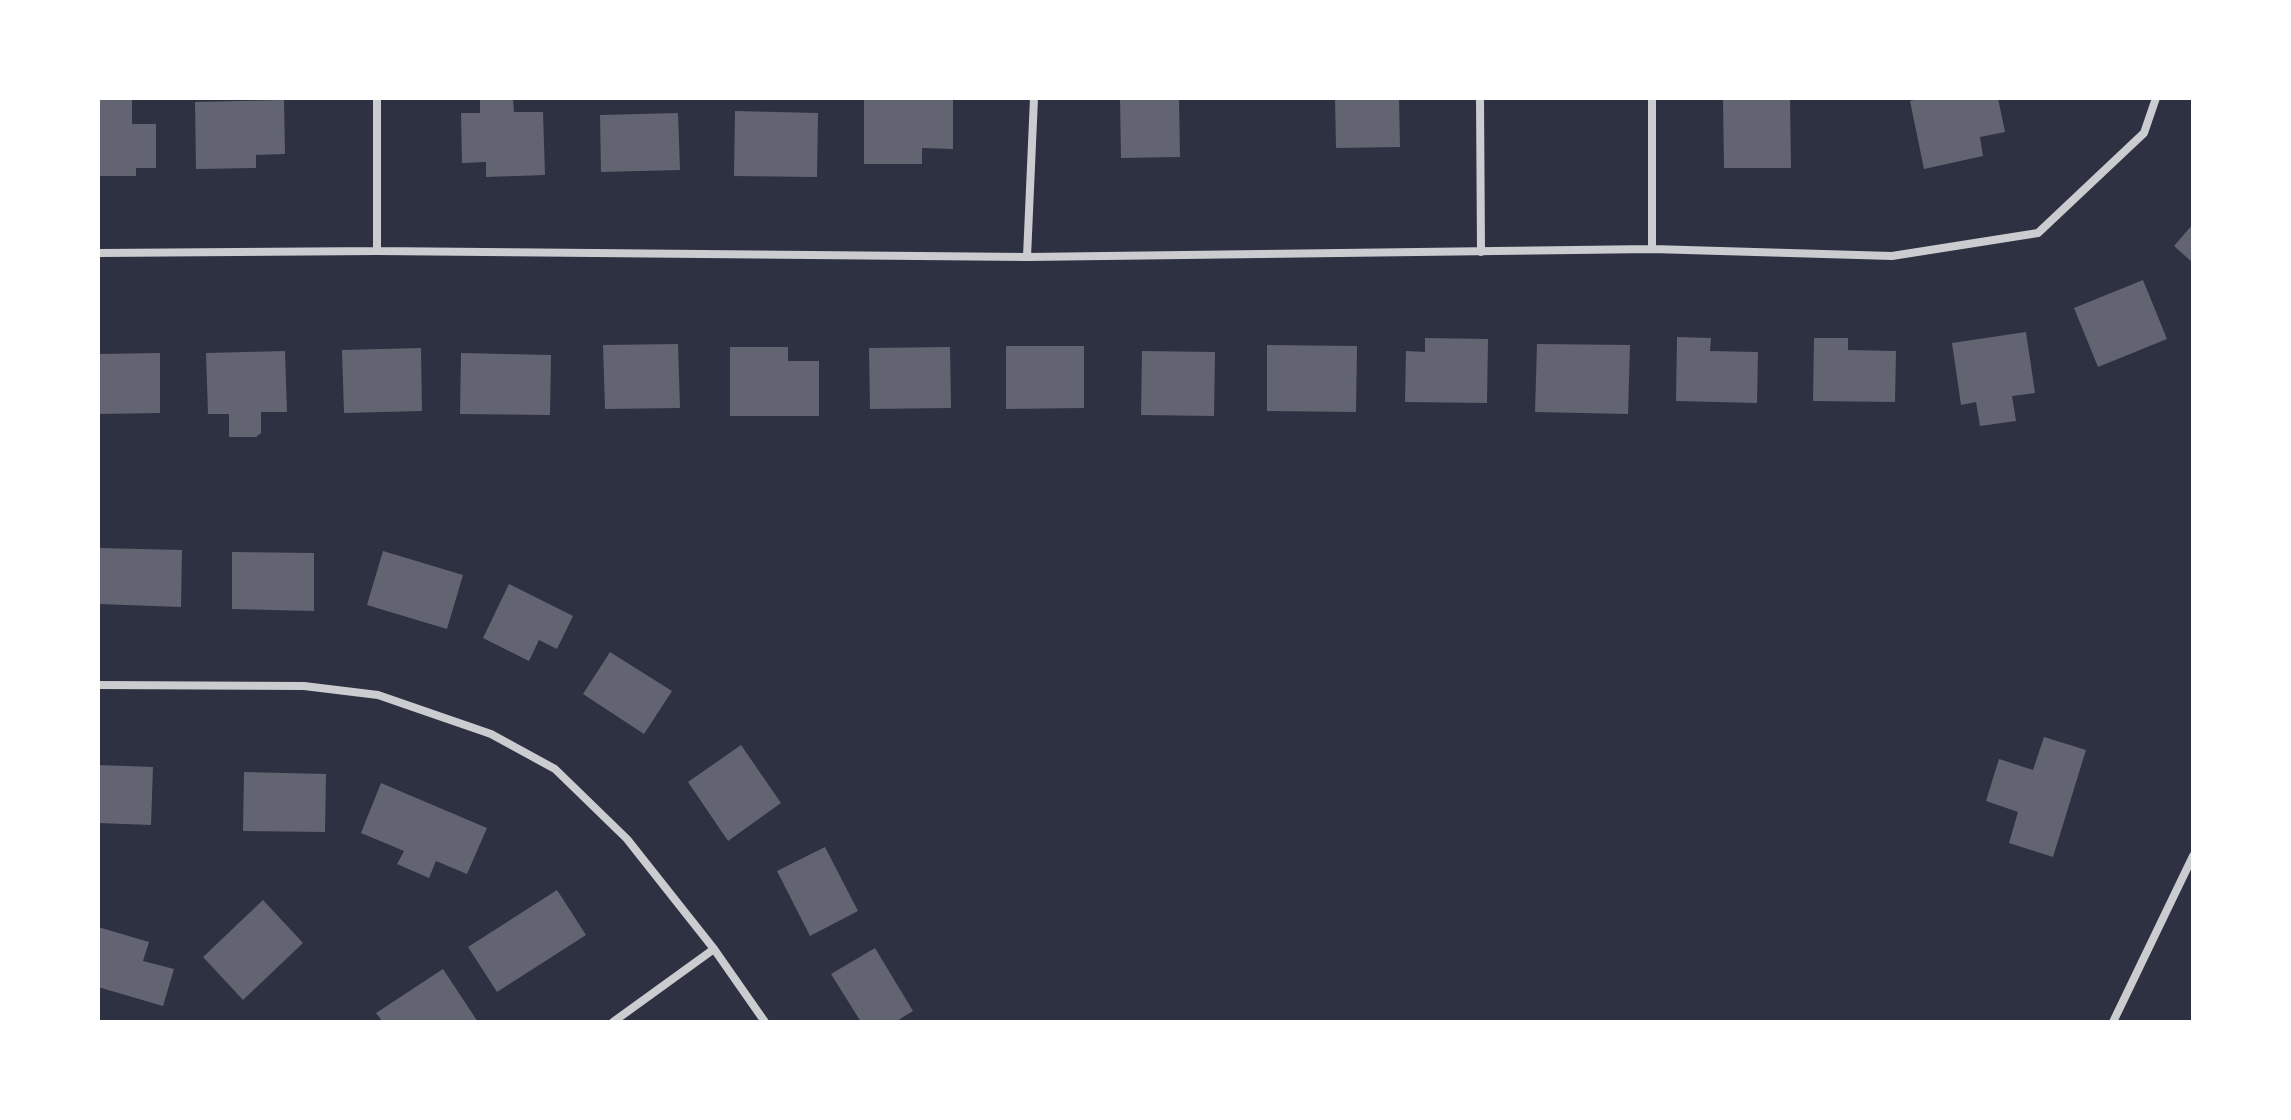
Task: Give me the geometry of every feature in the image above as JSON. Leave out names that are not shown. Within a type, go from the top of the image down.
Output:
[{"type":"street","points":[[377,98],[377,251]]},
{"type":"street","points":[[1027,257],[1034,98]]},
{"type":"street","points":[[1480,98],[1481,252]]},
{"type":"street","points":[[1652,98],[1652,249]]},
{"type":"street","points":[[98,253],[377,251],[1027,257],[1652,249],[1892,256],[2038,233],[2144,133],[2156,98]]},
{"type":"street","points":[[98,685],[304,686],[378,695],[491,734],[555,769],[637,850],[714,949],[765,1022]]},
{"type":"street","points":[[2113,1022],[2193,856]]},
{"type":"street","points":[[613,1022],[714,949]]},
{"type":"building","points":[[100,98],[132,98],[132,124],[156,124],[156,168],[136,168],[136,176],[98,176]]},
{"type":"building","points":[[480,98],[513,98],[514,112],[543,112],[545,175],[486,177],[486,162],[462,163],[461,113],[480,113]]},
{"type":"building","points":[[864,98],[953,98],[953,149],[922,148],[922,164],[864,164]]},
{"type":"building","points":[[1120,98],[1179,98],[1180,157],[1121,158]]},
{"type":"building","points":[[1335,98],[1399,98],[1400,147],[1336,148]]},
{"type":"building","points":[[1723,98],[1790,98],[1791,168],[1724,168]]},
{"type":"building","points":[[1923,98],[1998,98],[2005,132],[1980,137],[1983,156],[1924,169],[1910,101]]},
{"type":"building","points":[[284,100],[285,154],[256,155],[256,168],[196,169],[195,102]]},
{"type":"building","points":[[735,111],[818,113],[817,177],[734,176]]},
{"type":"building","points":[[678,113],[680,170],[601,172],[600,115]]},
{"type":"building","points":[[2193,224],[2193,263],[2174,246]]},
{"type":"building","points":[[2143,280],[2167,339],[2098,367],[2074,308]]},
{"type":"building","points":[[2026,332],[2035,393],[2012,396],[2016,421],[1980,426],[1976,402],[1961,405],[1952,343]]},
{"type":"building","points":[[1677,337],[1711,338],[1710,351],[1758,352],[1757,403],[1676,401]]},
{"type":"building","points":[[1425,338],[1488,339],[1487,403],[1405,402],[1406,351],[1425,352]]},
{"type":"building","points":[[1814,338],[1848,338],[1848,350],[1896,351],[1895,402],[1813,401]]},
{"type":"building","points":[[678,344],[680,408],[605,409],[603,345]]},
{"type":"building","points":[[1537,344],[1630,345],[1628,414],[1535,412]]},
{"type":"building","points":[[1267,345],[1357,346],[1356,412],[1267,411]]},
{"type":"building","points":[[1006,346],[1084,346],[1084,408],[1006,409]]},
{"type":"building","points":[[730,347],[788,347],[788,361],[819,361],[819,416],[730,416]]},
{"type":"building","points":[[950,347],[951,408],[870,409],[869,348]]},
{"type":"building","points":[[421,348],[422,411],[344,413],[342,350]]},
{"type":"building","points":[[285,351],[287,412],[261,412],[261,433],[256,437],[229,437],[229,414],[208,414],[206,353]]},
{"type":"building","points":[[1142,351],[1215,352],[1214,416],[1141,415]]},
{"type":"building","points":[[160,353],[160,413],[98,414],[98,354]]},
{"type":"building","points":[[461,353],[551,355],[550,415],[460,414]]},
{"type":"building","points":[[100,548],[182,550],[181,607],[98,604]]},
{"type":"building","points":[[383,551],[463,575],[447,629],[367,605]]},
{"type":"building","points":[[232,552],[314,553],[314,611],[232,609]]},
{"type":"building","points":[[509,584],[573,616],[557,649],[539,640],[529,661],[483,638]]},
{"type":"building","points":[[610,652],[672,691],[644,734],[583,694]]},
{"type":"building","points":[[2044,737],[2086,750],[2053,857],[2009,843],[2018,812],[1986,801],[1999,759],[2033,770]]},
{"type":"building","points":[[741,745],[781,803],[728,841],[688,782]]},
{"type":"building","points":[[98,765],[153,767],[151,825],[98,823]]},
{"type":"building","points":[[244,772],[326,774],[325,832],[243,831]]},
{"type":"building","points":[[381,783],[487,828],[467,874],[436,861],[429,878],[397,864],[404,851],[361,833]]},
{"type":"building","points":[[825,847],[858,911],[810,936],[777,871]]},
{"type":"building","points":[[557,890],[586,935],[497,992],[468,947]]},
{"type":"building","points":[[263,900],[303,943],[243,1000],[203,957]]},
{"type":"building","points":[[98,927],[149,942],[143,961],[174,969],[163,1006],[98,987]]},
{"type":"building","points":[[875,948],[913,1011],[895,1022],[861,1022],[831,974]]},
{"type":"building","points":[[443,969],[478,1022],[383,1022],[376,1013]]}]
